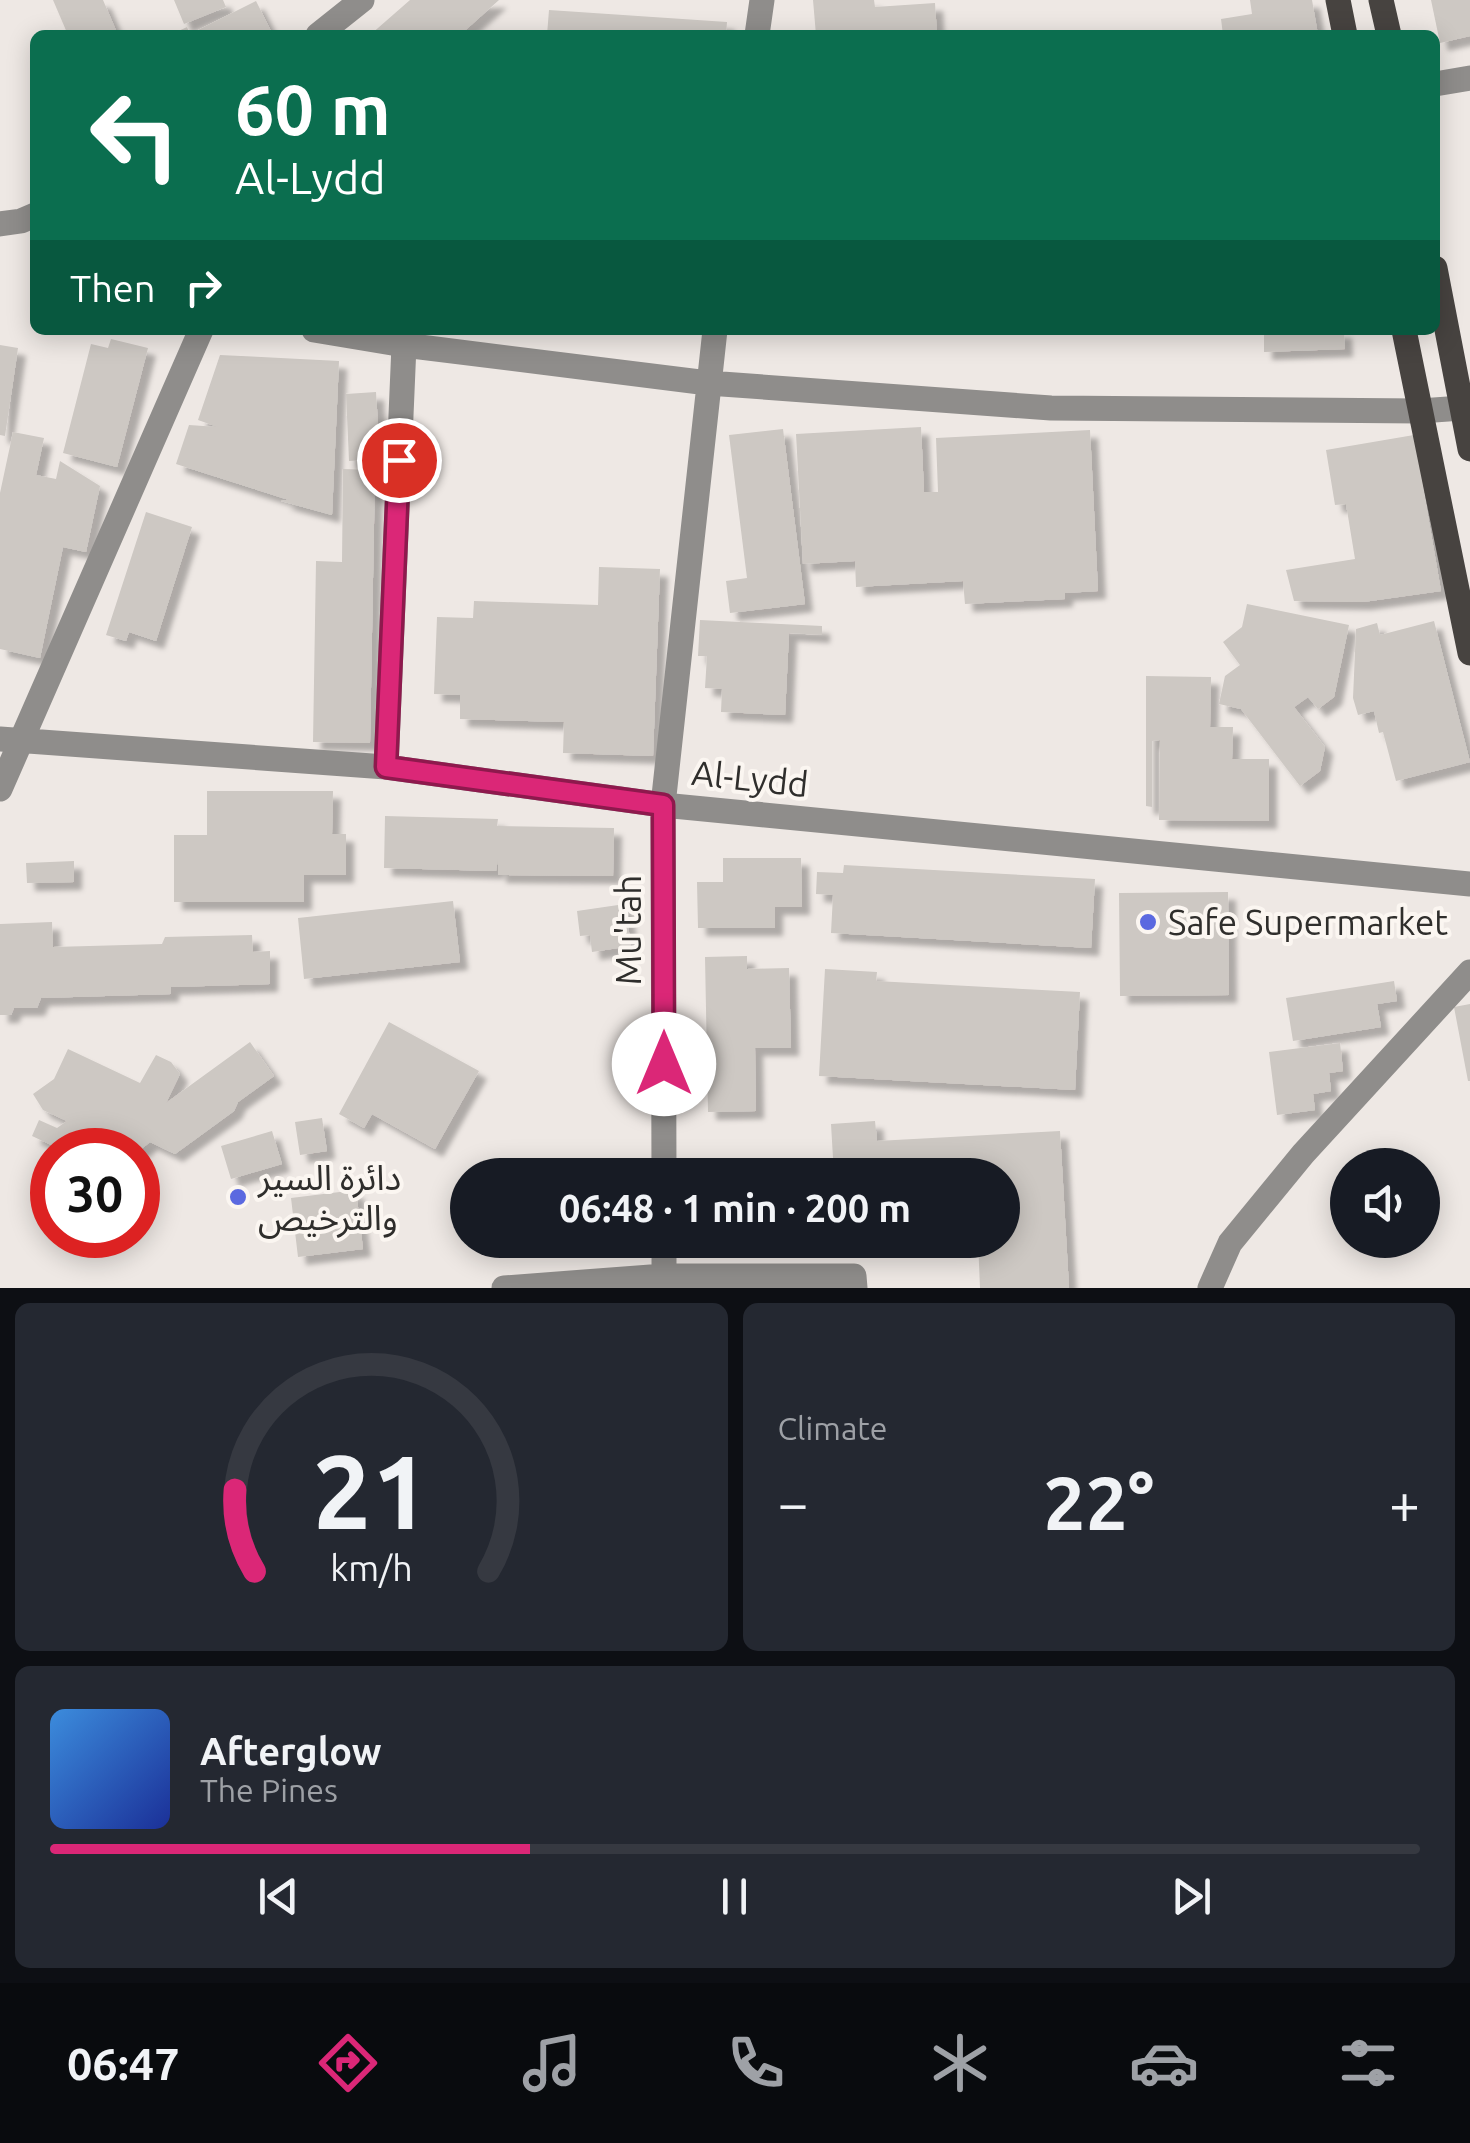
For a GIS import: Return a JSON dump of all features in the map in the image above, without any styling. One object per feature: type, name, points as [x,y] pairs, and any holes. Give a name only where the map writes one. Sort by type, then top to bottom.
[{"type":"main road","points":[[1338,0],[1344,30]]},
{"type":"main road","points":[[1381,0],[1388,30]]},
{"type":"main road","points":[[1440,294],[1470,449]]},
{"type":"main road","points":[[1405,335],[1470,654]]},
{"type":"street","points":[[324,30],[362,0]]},
{"type":"street","points":[[758,30],[762,0]]},
{"type":"street","points":[[1440,83],[1470,78]]},
{"type":"street","points":[[0,224],[30,216]]},
{"type":"street","points":[[0,789],[12,739],[199,335]]},
{"type":"street","points":[[342,335],[708,383],[1051,408],[1462,408]]},
{"type":"street","name":"Mu'tah","points":[[664,1158],[663,805],[715,335]]},
{"type":"street","points":[[386,767],[404,346]]},
{"type":"street","name":"Al-Lydd","points":[[12,739],[386,767],[663,805],[1470,884]]},
{"type":"street","points":[[1210,1288],[1230,1243],[1303,1154],[1470,972]]},
{"type":"street","points":[[504,1288],[854,1276],[854,1288]]},
{"type":"building","points":[[53,0],[103,0],[116,30],[66,30]]},
{"type":"building","points":[[174,0],[223,0],[226,7],[184,24]]},
{"type":"building","points":[[410,0],[499,0],[466,30],[376,30]]},
{"type":"building","points":[[813,0],[874,0],[875,7],[935,3],[937,30],[816,30]]},
{"type":"building","points":[[1250,0],[1312,0],[1317,30],[1222,30],[1221,19],[1252,14]]},
{"type":"building","points":[[1431,0],[1470,0],[1470,36],[1440,43]]},
{"type":"building","points":[[256,1],[270,30],[198,30]]},
{"type":"building","points":[[549,10],[727,22],[726,30],[547,30]]},
{"type":"building","points":[[1264,335],[1344,335],[1345,349],[1264,352]]},
{"type":"building","points":[[111,339],[148,348],[117,467],[63,453],[91,344],[108,348]]},
{"type":"building","points":[[0,345],[18,348],[5,436],[0,435]]},
{"type":"building","points":[[220,355],[339,361],[332,515],[176,464],[189,425],[218,427],[198,420]]},
{"type":"building","points":[[376,392],[380,459],[349,461],[346,394]]},
{"type":"building","points":[[921,427],[924,492],[938,492],[936,438],[1090,430],[1098,591],[1065,593],[1065,599],[965,604],[963,581],[856,587],[855,561],[803,564],[796,434]]},
{"type":"building","points":[[783,429],[805,604],[730,613],[726,581],[747,578],[729,435]]},
{"type":"building","points":[[13,432],[44,438],[36,475],[56,479],[60,461],[100,486],[86,552],[63,547],[40,658],[0,649],[0,493]]},
{"type":"building","points":[[1414,435],[1441,591],[1363,602],[1294,601],[1286,570],[1355,559],[1346,504],[1335,505],[1326,450]]},
{"type":"building","points":[[343,469],[375,470],[370,743],[313,742],[316,561],[342,562]]},
{"type":"building","points":[[146,512],[192,527],[156,641],[129,632],[126,641],[106,635]]},
{"type":"building","points":[[599,567],[660,569],[653,756],[563,753],[564,722],[460,719],[460,695],[434,694],[437,617],[473,618],[474,601],[598,605]]},
{"type":"building","points":[[1247,604],[1349,625],[1334,697],[1318,709],[1308,697],[1294,707],[1325,747],[1320,771],[1300,786],[1241,709],[1219,704],[1225,676],[1240,665],[1223,642],[1242,627]]},
{"type":"building","points":[[700,620],[822,626],[822,635],[789,633],[785,715],[721,712],[722,689],[705,688],[707,656],[698,656]]},
{"type":"building","points":[[1434,621],[1470,762],[1396,781],[1374,711],[1358,715],[1353,698],[1356,629],[1377,623],[1380,635]]},
{"type":"building","points":[[1146,676],[1211,677],[1210,727],[1233,727],[1232,759],[1269,759],[1269,821],[1159,820],[1160,740],[1152,741],[1152,807],[1146,806]]},
{"type":"building","points":[[207,791],[333,791],[332,834],[346,834],[346,875],[304,875],[304,902],[174,902],[174,835],[207,835]]},
{"type":"building","points":[[385,816],[498,819],[497,826],[614,828],[613,876],[498,875],[498,859],[496,871],[384,868]]},
{"type":"building","points":[[723,858],[801,858],[802,907],[775,907],[775,928],[698,928],[697,882],[723,882]]},
{"type":"building","points":[[74,861],[74,882],[27,883],[26,863]]},
{"type":"building","points":[[844,865],[1095,879],[1091,948],[831,933],[833,895],[816,894],[817,872],[843,873]]},
{"type":"building","points":[[1228,892],[1229,995],[1120,996],[1119,893]]},
{"type":"building","points":[[453,901],[460,962],[304,979],[298,918]]},
{"type":"building","points":[[625,904],[631,946],[592,952],[590,935],[580,936],[577,911]]},
{"type":"building","points":[[52,922],[53,947],[162,944],[165,937],[252,935],[253,952],[270,951],[270,984],[171,987],[171,994],[41,998],[37,1008],[14,1008],[11,1015],[0,1015],[0,924]]},
{"type":"building","points":[[747,956],[747,969],[789,968],[791,1048],[755,1048],[756,1111],[708,1112],[705,957]]},
{"type":"building","points":[[825,969],[877,972],[876,981],[1080,992],[1075,1090],[819,1076]]},
{"type":"building","points":[[1394,981],[1397,1001],[1377,1004],[1381,1027],[1293,1041],[1286,998]]},
{"type":"building","points":[[1470,1004],[1470,1081],[1468,1081],[1454,1007]]},
{"type":"building","points":[[389,1022],[479,1071],[435,1149],[372,1114],[364,1128],[339,1114]]},
{"type":"building","points":[[250,1042],[274,1076],[175,1154],[160,1147],[160,1128],[57,1128],[67,1121],[43,1110],[33,1094],[54,1079],[68,1049],[140,1083],[156,1055],[171,1062],[180,1074],[166,1103]]},
{"type":"building","points":[[1340,1043],[1343,1071],[1329,1073],[1331,1091],[1313,1094],[1315,1110],[1277,1115],[1269,1052]]},
{"type":"building","points":[[322,1118],[327,1151],[300,1155],[295,1122]]},
{"type":"building","points":[[39,1120],[57,1128],[36,1128]]},
{"type":"building","points":[[875,1121],[877,1141],[1060,1131],[1069,1288],[980,1288],[979,1258],[1020,1258],[1020,1158],[833,1158],[831,1124]]},
{"type":"building","points":[[272,1131],[282,1164],[231,1179],[221,1146]]},
{"type":"building","points":[[356,1190],[363,1249],[298,1257],[291,1198]]},
{"type":"place","name":"Safe Supermarket","points":[[1148,922]]},
{"type":"place","name":"دائرة السير والترخيص","points":[[238,1197]]},
{"type":"route","points":[[399,460],[386,767],[663,805],[664,1064]]}]
